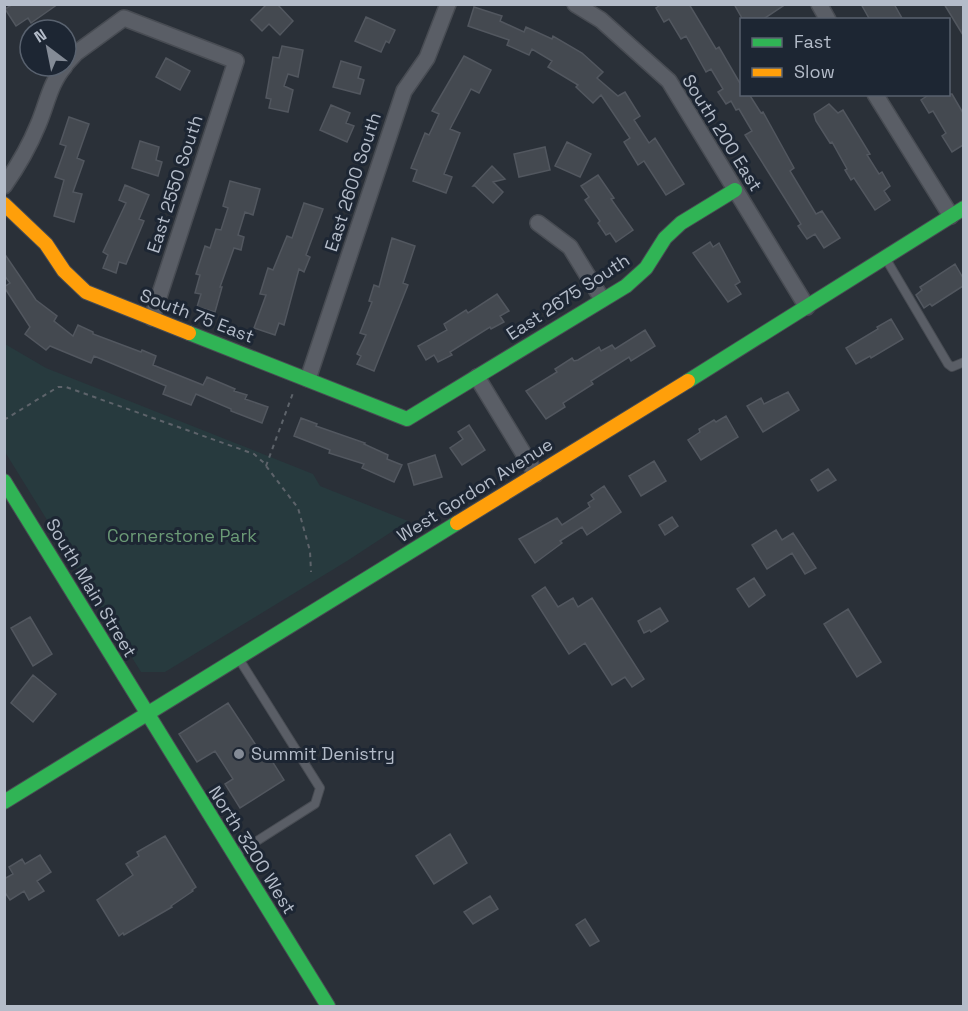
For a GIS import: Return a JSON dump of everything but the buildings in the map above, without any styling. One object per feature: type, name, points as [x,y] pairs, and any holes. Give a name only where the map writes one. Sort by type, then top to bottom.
[{"type":"street","name":"East 2600 South","points":[[308,379],[404,91],[427,58],[448,4]]},
{"type":"street","name":"South 200 East","points":[[575,4],[601,20],[669,81],[807,307]]},
{"type":"street","points":[[819,4],[827,18]]},
{"type":"street","name":"East 2550 South","points":[[78,52],[124,18],[236,61],[152,318]]},
{"type":"street","points":[[4,186],[22,160],[39,124],[55,78]]},
{"type":"street","points":[[876,96],[957,212]]},
{"type":"street","name":"East 2675 South","points":[[407,419],[626,286],[646,268],[665,238],[681,223],[735,190]]},
{"type":"street","name":"South 75 East","points":[[4,204],[46,244],[64,271],[86,292],[407,419]]},
{"type":"street","name":"West Gordon Avenue","points":[[4,802],[807,307],[957,212]]},
{"type":"street","points":[[538,223],[570,247],[602,299]]},
{"type":"street","points":[[477,377],[536,474]]},
{"type":"street","name":"South Main Street","points":[[4,481],[146,713]]},
{"type":"street","name":"North 3200 West","points":[[146,713],[328,1006]]},
{"type":"lane","points":[[885,257],[948,364],[952,367],[963,362]]},
{"type":"lane","points":[[234,855],[315,804],[320,788],[238,657]]},
{"type":"path","points":[[4,420],[58,387],[66,387],[254,454],[298,508],[310,552],[310,572]]},
{"type":"path","points":[[266,466],[293,393]]},
{"type":"green space","name":"Cornerstone Park","points":[[5,344],[46,368],[313,474],[320,486],[408,521],[165,672],[141,672],[5,452]]},
{"type":"traffic: fast","points":[[189,333],[407,419],[626,286],[646,268],[665,238],[681,223],[735,190]]},
{"type":"traffic: fast","points":[[688,381],[964,208]]},
{"type":"traffic: fast","points":[[4,481],[328,1006]]},
{"type":"traffic: fast","points":[[4,802],[457,523]]},
{"type":"traffic: slow","points":[[4,204],[46,244],[64,271],[86,292],[189,333]]},
{"type":"traffic: slow","points":[[457,523],[688,381]]},
{"type":"place","name":"Summit Denistry","points":[[239,754]]}]
